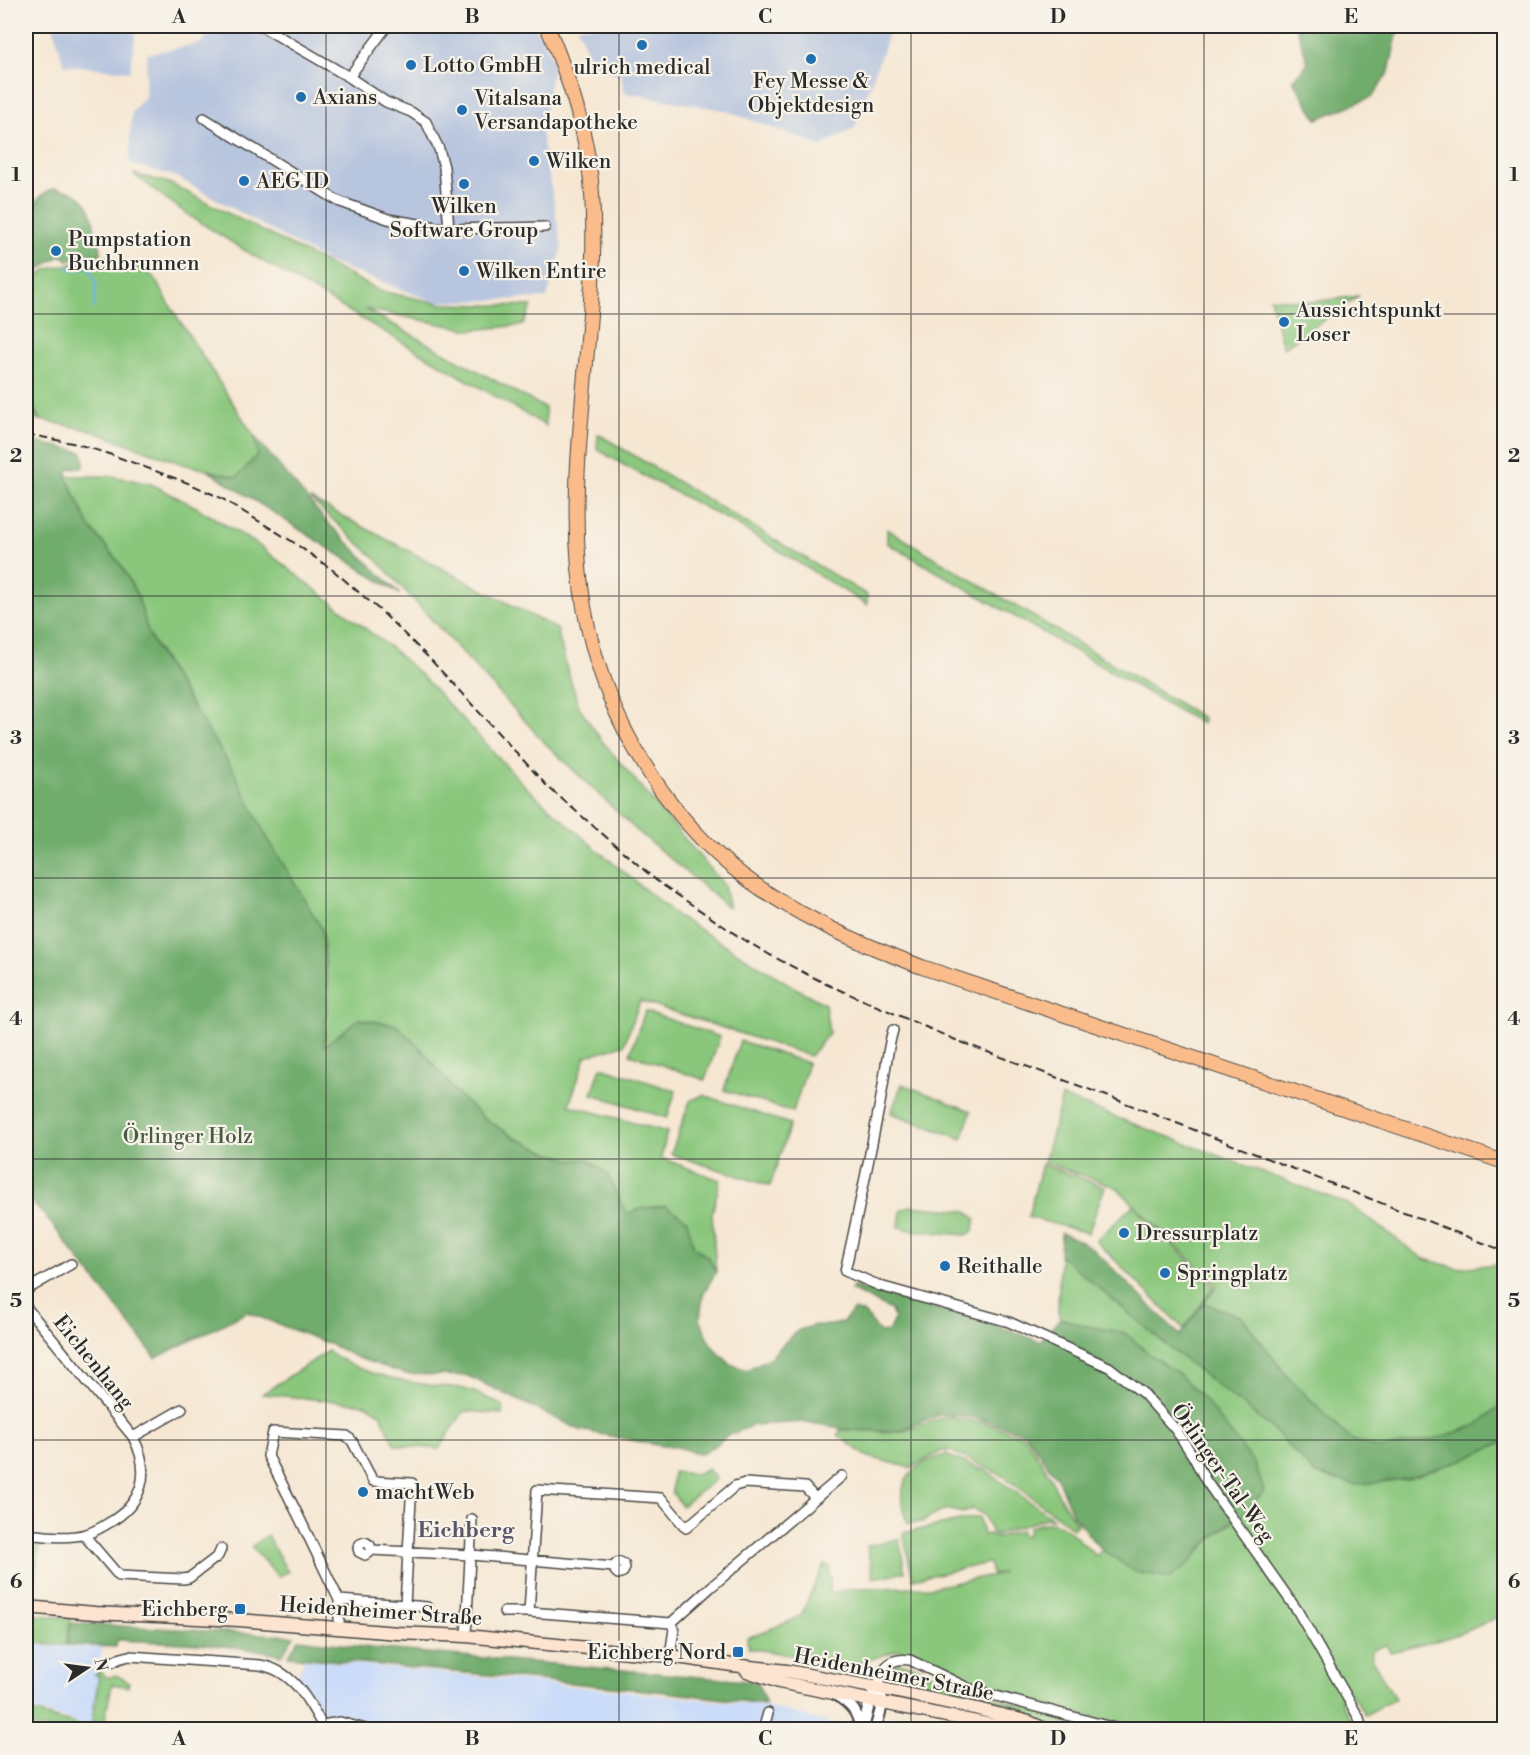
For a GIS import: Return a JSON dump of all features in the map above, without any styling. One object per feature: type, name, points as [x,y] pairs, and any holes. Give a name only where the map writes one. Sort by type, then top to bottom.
[{"type":"main road","points":[[547,26],[561,58],[575,101],[591,180],[592,279],[577,489],[579,565],[585,610],[593,648],[608,693],[631,741],[655,779],[694,831],[727,862],[764,890],[859,942],[922,967],[1504,1162]]},
{"type":"main road","name":"Heidenheimer Straße","points":[[26,1607],[466,1636],[670,1656],[787,1671],[878,1688],[978,1709],[1029,1722],[1047,1730]]},
{"type":"main road","name":"Heidenheimer Straße","points":[[732,1665],[771,1680],[1001,1727],[1029,1730]]},
{"type":"street","points":[[261,26],[349,77],[386,102],[411,112],[426,122],[439,149],[444,167],[449,229]]},
{"type":"street","points":[[349,77],[387,26]]},
{"type":"street","points":[[204,118],[338,201],[388,219],[449,229],[544,227]]},
{"type":"street","name":"Örlinger-Tal-Weg","points":[[893,1030],[865,1183],[845,1271],[880,1286],[1009,1322],[1109,1367],[1144,1394],[1176,1430],[1206,1481],[1296,1610],[1359,1718],[1362,1730]]},
{"type":"street","points":[[26,1290],[71,1264]]},
{"type":"street","name":"Eichenhang","points":[[26,1309],[133,1437],[143,1466],[140,1493],[117,1519],[84,1535],[63,1538],[26,1534]]},
{"type":"street","name":"Eichenhang","points":[[133,1437],[182,1409]]},
{"type":"street","points":[[339,1628],[339,1600],[268,1456],[273,1432],[348,1436],[373,1481],[412,1483],[405,1605]]},
{"type":"street","points":[[504,1612],[671,1623],[842,1476]]},
{"type":"street","points":[[529,1612],[537,1490],[660,1498],[686,1528],[735,1486],[745,1483],[805,1487],[815,1498]]},
{"type":"street","points":[[466,1636],[472,1519]]},
{"type":"street","points":[[84,1535],[119,1576],[189,1578],[218,1556],[221,1549]]},
{"type":"street","points":[[371,1550],[407,1557],[471,1556],[614,1567]]},
{"type":"street","points":[[339,1600],[427,1607]]},
{"type":"street","points":[[670,1656],[674,1629],[671,1623]]},
{"type":"street","points":[[111,1663],[129,1656],[260,1665],[273,1668],[283,1673],[302,1691],[312,1707],[317,1727],[340,1722],[369,1730]]},
{"type":"street","points":[[876,1730],[880,1676],[884,1668],[900,1658],[910,1660],[970,1689],[1122,1730]]},
{"type":"street","points":[[831,1691],[853,1708],[862,1730]]},
{"type":"street","points":[[862,1730],[877,1701]]},
{"type":"street","points":[[876,1730],[890,1710],[902,1706]]},
{"type":"street","points":[[763,1730],[768,1713]]},
{"type":"shaded area","points":[[53,26],[137,26],[130,71],[64,65]]},
{"type":"shaded area","points":[[214,26],[534,26],[554,60],[541,133],[562,248],[547,298],[436,302],[328,262],[175,176],[130,164],[132,112],[145,97],[147,54],[201,43]]},
{"type":"shaded area","points":[[577,26],[887,26],[887,38],[855,128],[821,146],[724,110],[625,93],[621,75],[599,69],[589,56]]},
{"type":"shaded area","points":[[26,1645],[102,1648],[91,1727],[26,1707]]},
{"type":"shaded area","points":[[304,1659],[766,1706],[849,1728],[849,1730],[334,1729],[310,1692],[297,1677]]},
{"type":"green space","points":[[1296,26],[1401,26],[1398,30],[1389,72],[1372,97],[1317,119],[1293,80],[1308,63]]},
{"type":"green space","points":[[133,174],[169,183],[380,291],[443,304],[532,306],[523,325],[471,330],[365,309],[545,408],[546,426],[249,253],[188,215]]},
{"type":"green space","points":[[55,188],[74,193],[84,200],[93,218],[101,254],[68,260],[62,256],[26,282],[26,218],[39,198]]},
{"type":"green space","points":[[106,257],[135,265],[154,277],[254,436],[258,454],[237,478],[180,463],[90,430],[41,420],[26,397],[26,285],[48,269]]},
{"type":"green space","points":[[1359,296],[1283,348],[1270,298],[1311,302]]},
{"type":"green space","points":[[26,397],[41,420],[26,418]]},
{"type":"green space","points":[[598,434],[867,595],[867,605],[734,523],[597,449]]},
{"type":"green space","points":[[254,436],[326,521],[400,594],[207,470],[237,477],[258,454]]},
{"type":"green space","name":"Örlinger Holz","points":[[26,440],[82,452],[84,466],[69,469],[66,476],[90,527],[121,565],[138,597],[149,635],[161,657],[233,770],[264,832],[322,929],[328,989],[324,1046],[359,1019],[396,1025],[425,1053],[455,1092],[484,1118],[515,1138],[549,1153],[574,1160],[588,1159],[607,1174],[627,1214],[642,1208],[666,1206],[687,1220],[694,1247],[708,1257],[716,1272],[703,1294],[700,1319],[711,1345],[730,1364],[747,1370],[771,1357],[799,1330],[815,1325],[832,1325],[843,1322],[854,1310],[864,1313],[880,1333],[888,1332],[894,1319],[891,1310],[851,1290],[854,1286],[965,1316],[1040,1342],[1060,1318],[1086,1326],[1125,1333],[1148,1353],[1180,1375],[1204,1399],[1255,1464],[1264,1491],[1246,1512],[1225,1527],[1202,1547],[1192,1561],[1170,1578],[1135,1572],[1103,1550],[1073,1515],[1057,1478],[1025,1433],[976,1418],[944,1414],[902,1430],[890,1431],[850,1430],[806,1422],[754,1425],[727,1436],[704,1453],[699,1454],[677,1447],[580,1430],[468,1376],[405,1374],[358,1358],[332,1345],[247,1312],[156,1358],[46,1217],[26,1197]]},
{"type":"green space","points":[[66,476],[112,476],[151,484],[196,507],[257,544],[392,649],[422,676],[527,788],[677,916],[825,1004],[829,1033],[810,1056],[640,1001],[624,1045],[586,1056],[569,1105],[667,1132],[661,1158],[720,1180],[712,1214],[716,1272],[708,1257],[642,1208],[627,1215],[607,1174],[588,1159],[574,1160],[549,1153],[515,1138],[484,1118],[455,1092],[425,1053],[396,1025],[359,1019],[323,1047],[328,989],[264,832],[233,770],[149,635],[138,597],[121,565],[90,527]]},
{"type":"green space","points":[[310,499],[557,629],[579,707],[602,741],[724,885],[729,908],[635,829],[545,743],[377,560]]},
{"type":"green space","points":[[887,529],[1203,718],[1202,724],[887,543]]},
{"type":"green space","points":[[645,1011],[720,1037],[705,1080],[630,1054]]},
{"type":"green space","points":[[740,1041],[808,1063],[793,1112],[724,1090]]},
{"type":"green space","points":[[601,1067],[676,1091],[667,1118],[592,1094]]},
{"type":"green space","points":[[902,1084],[971,1111],[962,1139],[891,1113]]},
{"type":"green space","points":[[703,1095],[790,1124],[770,1186],[671,1154],[690,1101]]},
{"type":"green space","points":[[1062,1097],[1348,1204],[1424,1259],[1457,1268],[1498,1264],[1504,1266],[1504,1396],[1499,1406],[1477,1425],[1442,1437],[1380,1450],[1350,1439],[1286,1375],[1242,1317],[1204,1303],[1217,1285],[1116,1187],[1044,1162]]},
{"type":"green space","points":[[1042,1164],[1105,1187],[1088,1233],[1028,1217]]},
{"type":"green space","name":"Springplatz","points":[[1133,1205],[1214,1286],[1184,1329],[1096,1241]]},
{"type":"green space","points":[[910,1206],[967,1211],[976,1219],[973,1232],[966,1235],[899,1227],[901,1210]]},
{"type":"green space","points":[[1061,1233],[1094,1250],[1180,1335],[1204,1303],[1242,1317],[1286,1375],[1350,1439],[1380,1449],[1442,1437],[1477,1425],[1499,1406],[1504,1396],[1504,1441],[1470,1457],[1406,1479],[1355,1485],[1314,1473],[1273,1429],[1170,1348],[1060,1255]]},
{"type":"green space","points":[[1060,1255],[1170,1348],[1273,1429],[1314,1473],[1355,1485],[1406,1479],[1470,1457],[1504,1441],[1504,1613],[1477,1627],[1435,1641],[1390,1652],[1386,1645],[1372,1650],[1372,1659],[1395,1699],[1365,1715],[1352,1695],[1340,1699],[1355,1729],[1133,1729],[971,1684],[927,1660],[899,1650],[853,1665],[748,1648],[747,1638],[800,1617],[824,1565],[830,1567],[830,1594],[853,1588],[934,1587],[1003,1573],[992,1574],[989,1563],[913,1579],[903,1533],[979,1517],[983,1535],[997,1537],[1021,1530],[1021,1536],[1026,1536],[1029,1527],[1053,1522],[1068,1530],[1095,1556],[1103,1550],[1135,1572],[1191,1561],[1217,1534],[1246,1512],[1148,1353],[1125,1333],[1086,1326],[1060,1318],[1058,1312]]},
{"type":"green space","points":[[328,1351],[363,1370],[389,1378],[472,1391],[503,1406],[502,1414],[464,1411],[439,1449],[395,1445],[380,1413],[366,1404],[262,1394]]},
{"type":"green space","points":[[945,1417],[981,1422],[1024,1436],[1044,1465],[1077,1525],[1073,1528],[1003,1476],[951,1451],[942,1451],[910,1468],[866,1456],[838,1435],[840,1430],[900,1432]]},
{"type":"green space","points":[[946,1455],[986,1471],[1054,1519],[1046,1518],[997,1534],[992,1533],[983,1514],[972,1509],[963,1513],[946,1509],[922,1522],[908,1523],[902,1499],[907,1479],[922,1464]]},
{"type":"green space","points":[[708,1469],[716,1479],[682,1506],[672,1493],[673,1472],[698,1474]]},
{"type":"green space","points":[[267,1535],[288,1572],[278,1576],[251,1547]]},
{"type":"green space","points":[[26,1539],[41,1540],[33,1586],[26,1585]]},
{"type":"green space","points":[[899,1539],[905,1572],[873,1578],[867,1546]]},
{"type":"green space","points":[[26,1614],[71,1618],[66,1645],[26,1643]]},
{"type":"green space","points":[[71,1623],[294,1636],[282,1655],[221,1646],[117,1640],[116,1647],[67,1645]]},
{"type":"green space","points":[[299,1639],[371,1648],[757,1682],[766,1704],[665,1692],[288,1656]]},
{"type":"green space","points":[[897,1663],[911,1664],[965,1690],[1109,1729],[1075,1729],[897,1689],[892,1687],[887,1677],[890,1668]]},
{"type":"green space","points":[[100,1671],[106,1677],[116,1675],[129,1682],[128,1687],[112,1684],[104,1724],[129,1729],[86,1729],[86,1725],[91,1726],[99,1676],[95,1675]]},
{"type":"green space","points":[[26,1710],[81,1726],[80,1729],[37,1729],[26,1721]]},
{"type":"green space","points":[[921,1719],[978,1729],[894,1730],[899,1724]]},
{"type":"waterway","points":[[67,267],[74,270],[88,266],[96,283],[94,308]]},
{"type":"railway","points":[[26,434],[77,444],[188,483],[221,498],[293,542],[334,571],[383,613],[431,660],[548,787],[657,881],[770,955],[826,984],[958,1041],[1115,1099],[1504,1251]]},
{"type":"place","name":"ulrich medical","points":[[642,45]]},
{"type":"place","name":"Fey Messe & Objektdesign","points":[[811,59]]},
{"type":"place","name":"Lotto GmbH","points":[[411,65]]},
{"type":"place","name":"Axians","points":[[301,97]]},
{"type":"place","name":"Vitalsana Versandapotheke","points":[[462,110]]},
{"type":"place","name":"Wilken","points":[[534,161]]},
{"type":"place","name":"AEG ID","points":[[244,181]]},
{"type":"place","name":"Wilken Software Group","points":[[464,184]]},
{"type":"place","name":"Pumpstation Buchbrunnen","points":[[56,251]]},
{"type":"place","name":"Wilken Entire","points":[[464,271]]},
{"type":"place","name":"Aussichtspunkt Loser","points":[[1284,322]]},
{"type":"place","name":"Dressurplatz","points":[[1124,1233]]},
{"type":"place","name":"Reithalle","points":[[945,1266]]},
{"type":"place","name":"Springplatz","points":[[1165,1273]]},
{"type":"place","name":"machtWeb","points":[[363,1492]]},
{"type":"place","name":"Eichberg","points":[[240,1609]]},
{"type":"place","name":"Eichberg Nord","points":[[738,1652]]},
{"type":"district","name":"Eichberg","points":[[466,1529]]}]
